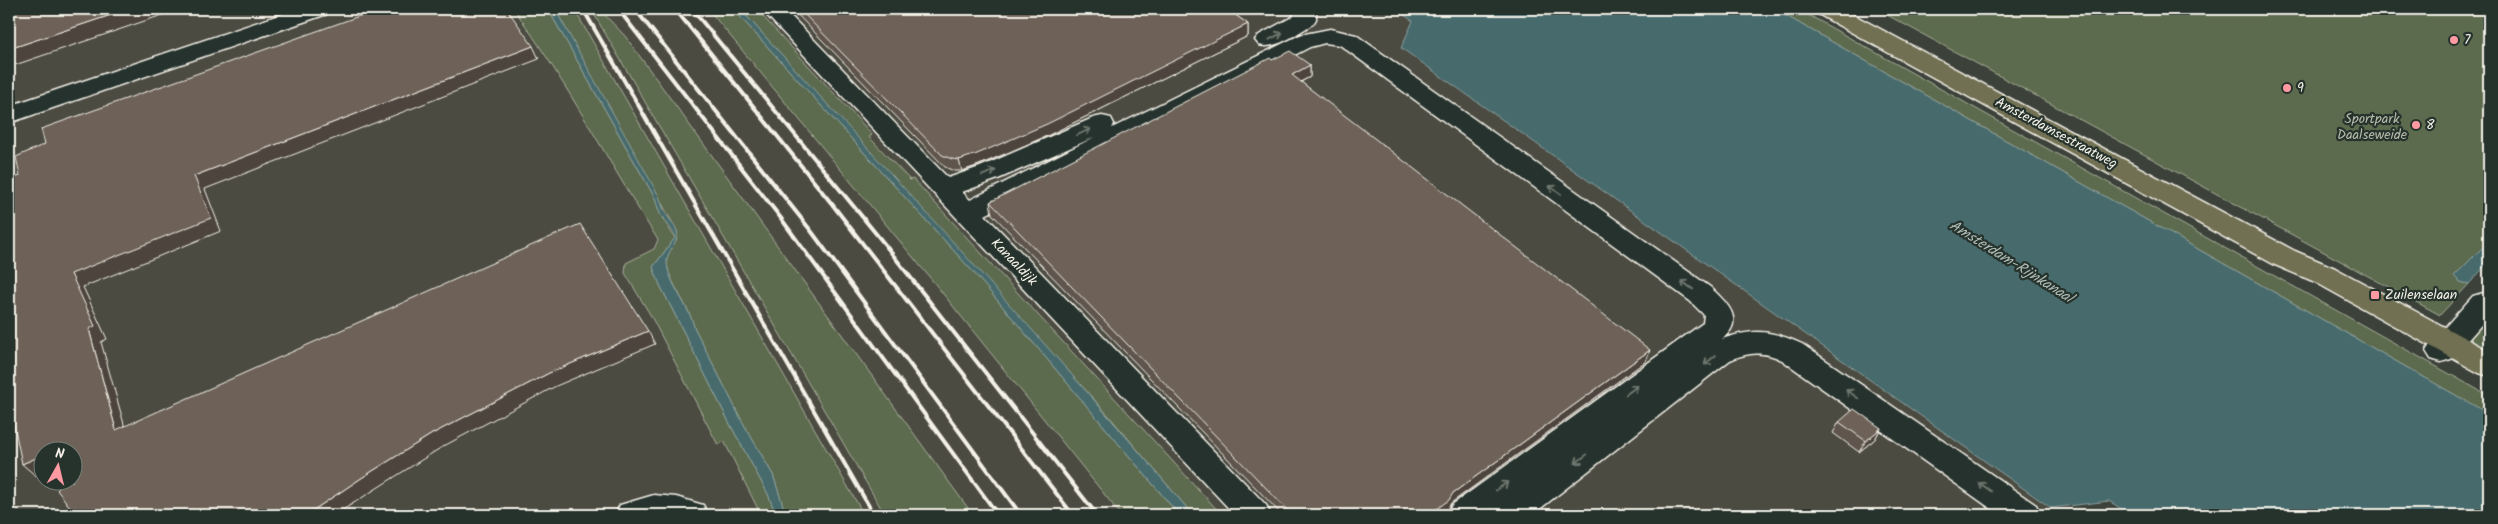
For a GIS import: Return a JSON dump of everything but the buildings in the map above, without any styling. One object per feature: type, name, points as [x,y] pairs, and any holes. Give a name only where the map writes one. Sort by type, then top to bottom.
[{"type":"main road","name":"Amsterdamsestraatweg","points":[[1826,9],[2286,258],[2316,281],[2444,347],[2489,365]]},
{"type":"main road","name":"Amsterdamsestraatweg","points":[[2444,347],[2489,378]]},
{"type":"street","points":[[9,115],[319,9]]},
{"type":"street","name":"Kanaaldijk","points":[[772,9],[1255,515]]},
{"type":"street","points":[[944,189],[989,173],[1087,131],[1284,31],[1305,18],[1305,9]]},
{"type":"street","points":[[966,213],[1302,42],[1319,35],[1336,35],[1348,40],[1692,288],[1719,312],[1716,328],[1463,515]]},
{"type":"street","points":[[2444,347],[2483,304]]},
{"type":"street","points":[[1508,515],[1720,352],[1744,341],[1774,343],[1792,352],[2025,515]]},
{"type":"street","points":[[631,515],[640,510],[668,508],[692,515]]},
{"type":"shaded area","points":[[9,9],[1395,9],[1413,21],[1401,48],[2061,515],[9,515]]},
{"type":"green space","points":[[514,9],[548,9],[655,198],[660,214],[675,238],[653,267],[660,285],[731,426],[768,494],[776,515],[761,515],[724,441],[718,445],[651,316],[625,273],[626,263],[654,249],[658,240],[552,65]]},
{"type":"green space","points":[[555,9],[574,9],[864,515],[786,515],[773,475],[742,421],[672,279],[667,260],[676,240],[677,231]]},
{"type":"green space","points":[[591,9],[599,9],[625,36],[973,515],[885,515]]},
{"type":"green space","points":[[708,9],[733,9],[975,274],[1179,515],[1121,515],[936,285]]},
{"type":"green space","points":[[740,9],[756,9],[868,130],[872,135],[869,137],[910,180],[913,179],[1222,515],[1193,515],[1109,416]]},
{"type":"green space","points":[[1774,9],[1798,9],[2489,396],[2489,414]]},
{"type":"green space","name":"Sportpark Daalseweide","points":[[1876,9],[2489,9],[2489,241],[2454,276],[2460,282],[2469,284],[2440,315]]},
{"type":"green space","points":[[2489,306],[2489,328],[2486,332],[2489,350],[2483,357],[2472,342],[2471,330],[2477,319]]},
{"type":"water","points":[[548,9],[555,9],[659,196],[664,211],[677,230],[677,238],[667,260],[671,279],[742,421],[773,475],[786,515],[776,515],[768,494],[731,426],[660,285],[653,267],[675,238],[674,233],[660,214],[655,198]]},
{"type":"water","points":[[733,9],[740,9],[912,197],[1082,386],[1193,515],[1179,515],[975,274]]},
{"type":"water","name":"Amsterdam-Rijnkanaal","points":[[1395,9],[1774,9],[2489,414],[2489,515],[2131,515],[2109,501],[2051,508],[1401,48],[1413,21]]},
{"type":"water","points":[[2489,241],[2489,262],[2469,284],[2460,282],[2454,276]]},
{"type":"railway","points":[[583,9],[874,515]]},
{"type":"railway","points":[[618,9],[780,217],[998,515]]},
{"type":"railway","points":[[635,9],[812,232],[1021,515]]},
{"type":"railway","points":[[675,9],[832,204],[1073,515]]},
{"type":"railway","points":[[692,9],[882,241],[1097,515]]},
{"type":"place","name":"7","points":[[2454,40]]},
{"type":"place","name":"9","points":[[2287,88]]},
{"type":"place","name":"8","points":[[2416,125]]},
{"type":"place","name":"Zuilenselaan","points":[[2375,295]]}]
